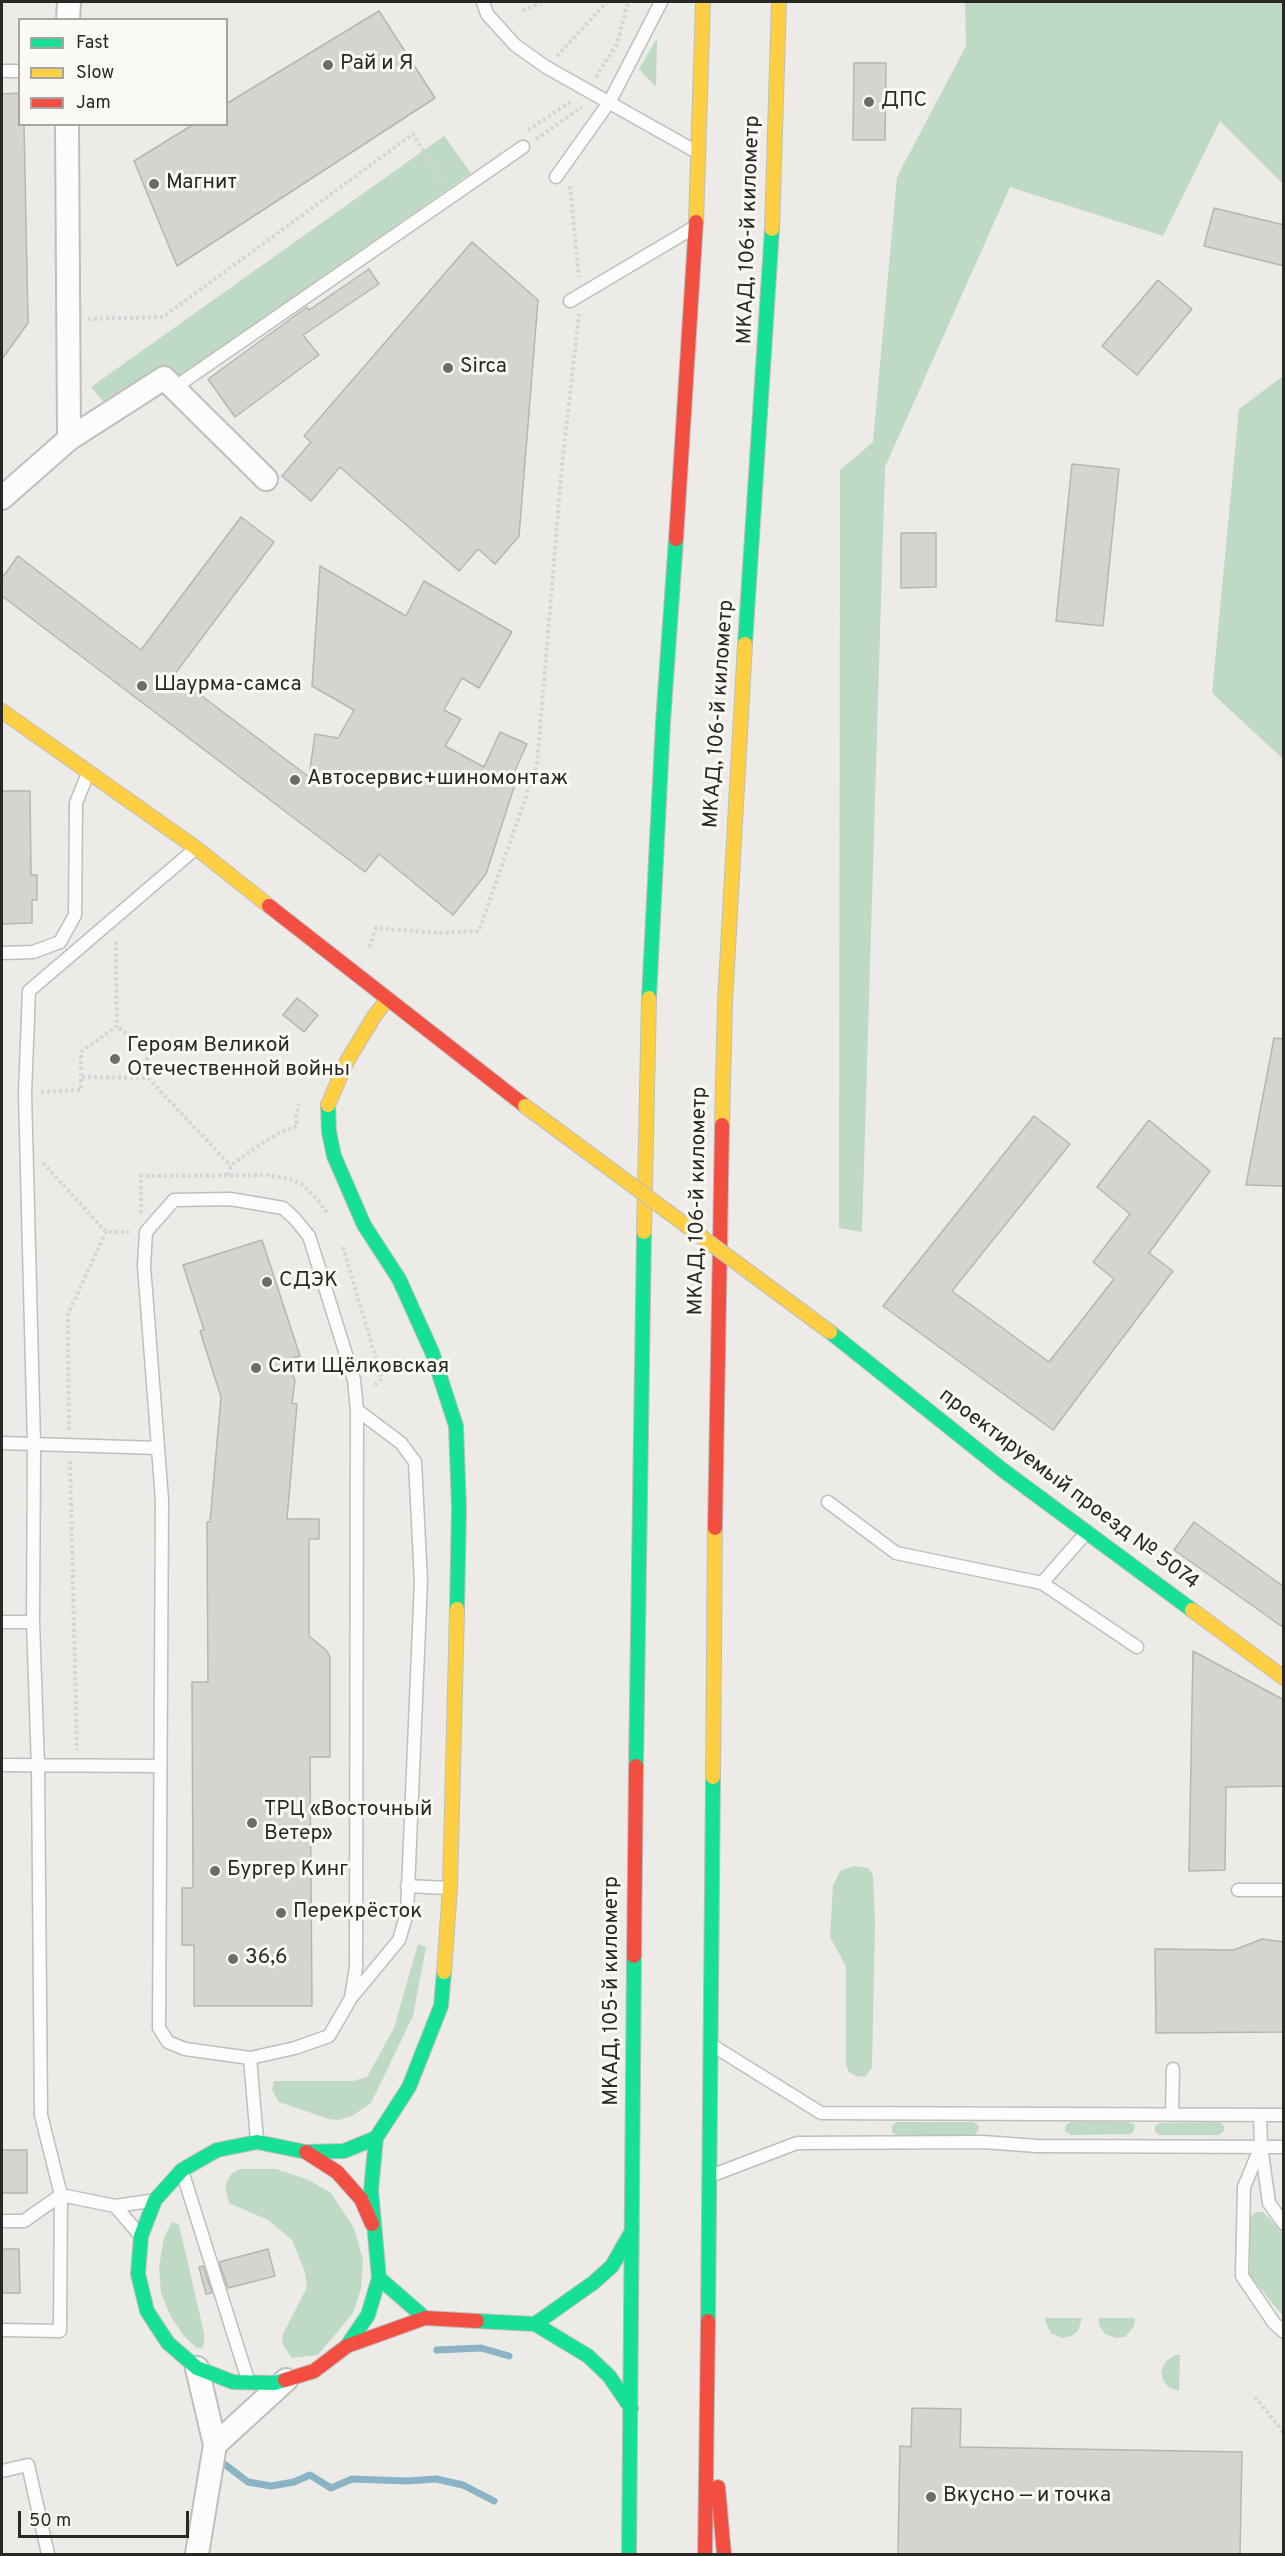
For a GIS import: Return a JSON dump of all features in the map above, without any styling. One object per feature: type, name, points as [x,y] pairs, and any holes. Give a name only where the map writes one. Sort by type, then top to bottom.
[{"type":"main road","points":[[696,227],[703,2]]},
{"type":"main road","name":"МКАД, 106-й километр","points":[[712,2045],[715,1430],[724,1002],[739,727],[771,271],[779,2]]},
{"type":"main road","name":"МКАД, 105-й километр","points":[[629,2554],[639,1429],[649,999],[663,722],[683,458],[696,227]]},
{"type":"main road","name":"проектируемый проезд № 5074","points":[[2,711],[196,848],[525,1106],[830,1332],[1004,1471],[1284,1678]]},
{"type":"main road","points":[[347,2346],[368,2315],[379,2278],[371,2190],[376,2138],[409,2086],[441,2006],[450,1888],[459,1508],[456,1426],[432,1352],[399,1279],[364,1225],[334,1156],[329,1132],[328,1102],[346,1064],[375,1015],[387,1000]]},
{"type":"main road","points":[[705,2554],[712,2045]]},
{"type":"main road","points":[[376,2138],[344,2151],[306,2152],[257,2142],[217,2150],[182,2170],[155,2200],[141,2236],[138,2274],[147,2311],[168,2343],[197,2368],[233,2382],[274,2383],[314,2371],[347,2346],[425,2318],[535,2324],[588,2356],[609,2376],[631,2408]]},
{"type":"main road","points":[[306,2152],[337,2172],[361,2199],[376,2233]]},
{"type":"main road","points":[[535,2324],[594,2283],[612,2266],[632,2231]]},
{"type":"main road","points":[[379,2278],[425,2318]]},
{"type":"main road","points":[[707,2339],[723,2554]]},
{"type":"main road","points":[[621,2554],[630,2495]]},
{"type":"street","points":[[68,18],[69,2]]},
{"type":"street","points":[[68,126],[69,440]]},
{"type":"street","points":[[5,490],[69,440],[164,378],[266,479]]},
{"type":"street","points":[[197,2368],[215,2445],[197,2554]]},
{"type":"street","points":[[215,2445],[286,2379]]},
{"type":"lane","points":[[483,2],[487,14],[515,45],[546,67],[699,153]]},
{"type":"lane","points":[[558,176],[661,2]]},
{"type":"lane","points":[[2,71],[18,71]]},
{"type":"lane","points":[[174,388],[523,147]]},
{"type":"lane","points":[[575,298],[696,227]]},
{"type":"lane","points":[[2,953],[33,952],[60,942],[75,915],[76,803],[89,772]]},
{"type":"lane","points":[[2,2330],[60,2331],[61,2195],[40,2115],[38,1766],[33,1622],[34,1443],[25,1093],[29,992],[196,848]]},
{"type":"lane","points":[[351,1998],[356,1956],[357,1403],[354,1380],[309,1236],[283,1208],[230,1199],[174,1200],[143,1232],[162,1500],[159,2028],[168,2042],[185,2049],[250,2058],[295,2048],[328,2036],[351,1998],[399,1940],[407,1912],[421,1581],[415,1462],[401,1443],[357,1403]]},
{"type":"lane","points":[[2,1443],[158,1448]]},
{"type":"lane","points":[[828,1502],[896,1553],[1042,1583],[1137,1647]]},
{"type":"lane","points":[[1042,1583],[1087,1532]]},
{"type":"lane","points":[[2,1622],[33,1622]]},
{"type":"lane","points":[[2,1765],[159,1766]]},
{"type":"lane","points":[[407,1886],[450,1888]]},
{"type":"lane","points":[[1238,1890],[1284,1890]]},
{"type":"lane","points":[[712,2045],[821,2113],[1284,2115]]},
{"type":"lane","points":[[250,2058],[257,2142]]},
{"type":"lane","points":[[1172,2115],[1173,2069]]},
{"type":"lane","points":[[1260,2115],[1261,2146],[1269,2203],[1284,2224]]},
{"type":"lane","points":[[710,2176],[797,2143],[1284,2147]]},
{"type":"lane","points":[[1261,2146],[1244,2187],[1242,2276],[1274,2323],[1284,2332]]},
{"type":"lane","points":[[182,2170],[248,2382]]},
{"type":"lane","points":[[2,2221],[24,2221],[61,2195],[115,2206],[155,2200]]},
{"type":"lane","points":[[115,2206],[141,2236]]},
{"type":"lane","points":[[2,2471],[27,2465],[48,2554]]},
{"type":"path","points":[[523,11],[542,2]]},
{"type":"path","points":[[546,67],[607,2]]},
{"type":"path","points":[[523,147],[604,99]]},
{"type":"path","points":[[68,320],[163,316],[413,134],[445,187]]},
{"type":"path","points":[[369,947],[376,928],[438,933],[478,931],[537,765],[575,298],[572,188],[558,176]]},
{"type":"path","points":[[116,917],[117,1026],[147,1051],[148,1078],[231,1166]]},
{"type":"path","points":[[25,1093],[81,1090],[81,1052],[117,1026]]},
{"type":"path","points":[[82,1077],[148,1078]]},
{"type":"path","points":[[227,1175],[231,1166],[277,1134],[297,1126],[296,1115],[300,1097]]},
{"type":"path","points":[[27,1145],[106,1232],[143,1232],[141,1176],[268,1175],[290,1179],[303,1185],[317,1198],[332,1221]]},
{"type":"path","points":[[77,1755],[68,1314],[106,1232]]},
{"type":"path","points":[[340,1241],[382,1379],[357,1403]]},
{"type":"path","points":[[1255,2397],[1284,2433]]},
{"type":"green space","points":[[965,2],[1283,2],[1283,184],[1220,121],[1163,236],[1010,187],[885,467],[862,1232],[839,1228],[840,470],[873,442],[897,177],[966,46]]},
{"type":"green space","points":[[657,38],[656,87],[639,69]]},
{"type":"green space","points":[[444,136],[471,173],[176,379],[108,407],[91,387]]},
{"type":"green space","points":[[1283,376],[1283,759],[1212,693],[1239,409]]},
{"type":"green space","points":[[854,1866],[868,1868],[873,1875],[875,1923],[872,2068],[865,2077],[849,2072],[846,2065],[846,1967],[830,1937],[833,1886],[840,1871]]},
{"type":"green space","points":[[418,1944],[426,1947],[413,2016],[371,2103],[352,2116],[338,2120],[279,2102],[272,2090],[274,2081],[353,2081],[367,2077],[394,2028]]},
{"type":"green space","points":[[897,2122],[973,2122],[979,2126],[974,2135],[897,2135],[892,2132],[892,2126]]},
{"type":"green space","points":[[1071,2122],[1129,2122],[1135,2125],[1134,2131],[1130,2134],[1071,2135],[1065,2131],[1066,2125]]},
{"type":"green space","points":[[1219,2122],[1224,2126],[1224,2131],[1219,2135],[1160,2135],[1155,2132],[1155,2126],[1160,2123]]},
{"type":"green space","points":[[240,2169],[276,2169],[307,2179],[331,2193],[354,2228],[363,2260],[361,2289],[353,2313],[318,2355],[292,2358],[282,2343],[283,2334],[307,2287],[305,2272],[292,2240],[268,2220],[229,2203],[225,2186],[231,2174]]},
{"type":"green space","points":[[1256,2212],[1263,2212],[1283,2233],[1283,2316],[1250,2276],[1250,2217]]},
{"type":"green space","points":[[172,2222],[179,2225],[204,2333],[202,2348],[197,2348],[184,2336],[170,2315],[161,2293],[159,2267],[164,2237]]},
{"type":"green space","points":[[1045,2318],[1082,2318],[1078,2331],[1062,2338],[1051,2333]]},
{"type":"green space","points":[[1099,2318],[1135,2318],[1134,2326],[1125,2337],[1116,2338],[1105,2334],[1099,2325]]},
{"type":"green space","points":[[1175,2355],[1180,2355],[1179,2391],[1168,2387],[1161,2371],[1166,2361]]},
{"type":"building","points":[[379,11],[435,98],[177,266],[134,161],[191,126],[228,126],[228,103]]},
{"type":"building","points":[[854,63],[886,63],[885,140],[853,140]]},
{"type":"building","points":[[18,93],[18,126],[24,126],[28,323],[2,359],[2,94]]},
{"type":"building","points":[[1214,208],[1284,225],[1284,266],[1204,246]]},
{"type":"building","name":"Sirca","points":[[472,242],[538,300],[519,536],[495,564],[478,549],[459,571],[340,467],[311,501],[282,476],[311,442],[304,436]]},
{"type":"building","points":[[369,269],[379,284],[303,335],[319,355],[235,417],[208,379],[307,307],[309,310]]},
{"type":"building","points":[[1158,280],[1192,309],[1137,375],[1102,346]]},
{"type":"building","points":[[1072,464],[1119,469],[1103,626],[1056,621]]},
{"type":"building","points":[[241,517],[274,542],[174,675],[309,777],[315,734],[338,738],[354,710],[312,686],[320,566],[406,616],[424,581],[512,632],[479,688],[462,678],[444,710],[461,719],[445,746],[484,767],[500,732],[527,744],[510,782],[515,784],[486,874],[453,915],[379,854],[365,872],[2,596],[2,578],[18,556],[141,650]]},
{"type":"building","points":[[901,533],[936,533],[936,587],[901,588]]},
{"type":"building","points":[[2,791],[30,791],[31,875],[37,875],[37,900],[32,900],[32,923],[2,924]]},
{"type":"building","points":[[297,998],[318,1015],[304,1032],[283,1015]]},
{"type":"building","points":[[1274,1038],[1284,1039],[1284,1186],[1246,1185]]},
{"type":"building","points":[[1034,1116],[1070,1144],[952,1291],[1049,1362],[1114,1279],[1093,1262],[1130,1214],[1097,1187],[1149,1120],[1210,1171],[1149,1253],[1173,1271],[1053,1430],[883,1306]]},
{"type":"building","points":[[262,1240],[300,1356],[288,1360],[295,1381],[292,1403],[297,1404],[287,1519],[319,1519],[319,1539],[309,1539],[309,1636],[327,1651],[330,1657],[330,1757],[310,1757],[312,2006],[194,2006],[194,1945],[182,1945],[182,1888],[193,1888],[192,1682],[208,1682],[207,1522],[210,1522],[221,1397],[200,1331],[204,1330],[183,1265]]},
{"type":"building","points":[[1194,1522],[1284,1587],[1284,1628],[1174,1550]]},
{"type":"building","points":[[1193,1651],[1284,1700],[1284,1786],[1226,1787],[1225,1870],[1189,1871]]},
{"type":"building","points":[[1262,1939],[1284,1942],[1284,2032],[1156,2033],[1155,1949],[1234,1950]]},
{"type":"building","points":[[2,2150],[27,2150],[27,2193],[2,2193]]},
{"type":"building","points":[[2,2249],[19,2249],[20,2293],[2,2293]]},
{"type":"building","points":[[268,2249],[275,2276],[228,2288],[219,2262]]},
{"type":"building","points":[[203,2266],[212,2293],[206,2294],[199,2267]]},
{"type":"building","points":[[912,2408],[961,2409],[960,2447],[1242,2452],[1240,2554],[898,2554],[900,2446],[911,2447]]},
{"type":"waterway","points":[[437,2350],[481,2348],[509,2356]]},
{"type":"waterway","points":[[223,2463],[248,2482],[271,2486],[294,2482],[310,2475],[331,2488],[352,2479],[407,2481],[436,2479],[463,2485],[494,2501]]},
{"type":"traffic: fast","points":[[745,644],[772,229]]},
{"type":"traffic: fast","points":[[649,998],[663,722],[676,539]]},
{"type":"traffic: fast","points":[[328,1105],[329,1132],[334,1156],[364,1225],[399,1279],[432,1352],[456,1426],[459,1508],[457,1609]]},
{"type":"traffic: fast","points":[[636,1766],[644,1232]]},
{"type":"traffic: fast","points":[[830,1332],[1004,1471],[1192,1610]]},
{"type":"traffic: fast","points":[[708,2321],[713,1777]]},
{"type":"traffic: fast","points":[[629,2554],[634,1956]]},
{"type":"traffic: fast","points":[[347,2346],[368,2315],[379,2278],[371,2190],[376,2138],[409,2087],[441,2006],[444,1972]]},
{"type":"traffic: fast","points":[[285,2380],[274,2383],[233,2382],[197,2368],[168,2343],[147,2311],[138,2274],[141,2236],[155,2200],[182,2170],[217,2150],[257,2142],[306,2152],[344,2151],[376,2138]]},
{"type":"traffic: fast","points":[[535,2324],[593,2283],[612,2266],[632,2231]]},
{"type":"traffic: fast","points":[[379,2278],[425,2318]]},
{"type":"traffic: fast","points":[[477,2321],[535,2324],[588,2356],[609,2376],[631,2408]]},
{"type":"traffic: slow","points":[[696,222],[703,2]]},
{"type":"traffic: slow","points":[[772,229],[779,2]]},
{"type":"traffic: slow","points":[[722,1125],[725,1002],[745,644]]},
{"type":"traffic: slow","points":[[2,711],[196,848],[269,906]]},
{"type":"traffic: slow","points":[[644,1232],[649,998]]},
{"type":"traffic: slow","points":[[328,1105],[346,1063],[375,1015],[387,1000]]},
{"type":"traffic: slow","points":[[525,1106],[830,1332]]},
{"type":"traffic: slow","points":[[713,1777],[715,1528]]},
{"type":"traffic: slow","points":[[444,1972],[450,1888],[457,1609]]},
{"type":"traffic: slow","points":[[1192,1610],[1284,1678]]},
{"type":"traffic: jam","points":[[676,539],[696,222]]},
{"type":"traffic: jam","points":[[269,906],[525,1106]]},
{"type":"traffic: jam","points":[[715,1528],[722,1125]]},
{"type":"traffic: jam","points":[[634,1956],[636,1766]]},
{"type":"traffic: jam","points":[[306,2152],[337,2172],[361,2199],[372,2224]]},
{"type":"traffic: jam","points":[[285,2380],[314,2371],[347,2346],[425,2318],[477,2321]]},
{"type":"traffic: jam","points":[[705,2554],[708,2321]]},
{"type":"traffic: jam","points":[[718,2487],[724,2554]]},
{"type":"place","name":"Рай и Я","points":[[328,65]]},
{"type":"place","name":"ДПС","points":[[869,102]]},
{"type":"place","name":"Магнит","points":[[154,184]]},
{"type":"place","name":"Sirca","points":[[448,368]]},
{"type":"place","name":"Шаурма-самса","points":[[142,686]]},
{"type":"place","name":"Автосервис+шиномонтаж","points":[[295,780]]},
{"type":"place","name":"Героям Великой Отечественной войны","points":[[115,1059]]},
{"type":"place","name":"СДЭК","points":[[267,1282]]},
{"type":"place","name":"Сити Щёлковская","points":[[256,1368]]},
{"type":"place","name":"ТРЦ «Восточный Ветер»","points":[[252,1823]]},
{"type":"place","name":"Бургер Кинг","points":[[215,1871]]},
{"type":"place","name":"Перекрёсток","points":[[281,1913]]},
{"type":"place","name":"36,6","points":[[233,1959]]},
{"type":"place","name":"Вкусно — и точка","points":[[931,2497]]}]
